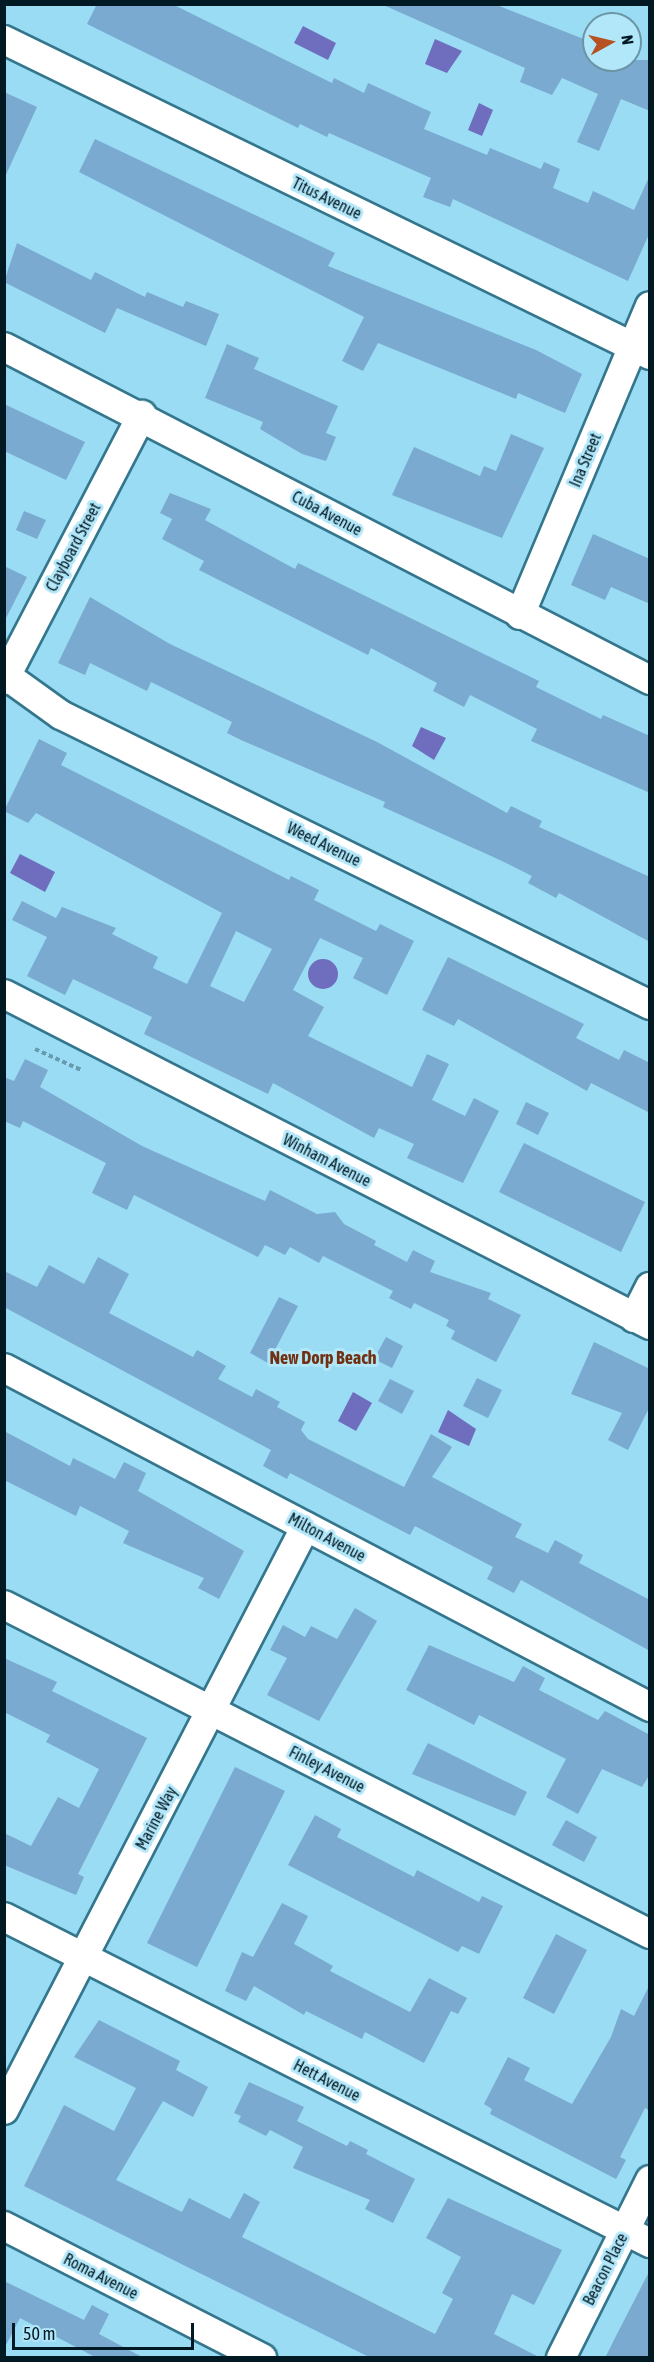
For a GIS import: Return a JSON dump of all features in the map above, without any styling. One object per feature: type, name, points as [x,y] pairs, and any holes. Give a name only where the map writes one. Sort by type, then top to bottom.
[{"type":"street","name":"Titus Avenue","points":[[4,40],[641,351]]},
{"type":"street","name":"Ina Street","points":[[520,615],[641,351],[650,306]]},
{"type":"street","name":"Cuba Avenue","points":[[4,347],[142,415],[520,615],[650,680]]},
{"type":"street","name":"Clayboard Street","points":[[5,676],[142,415]]},
{"type":"street","name":"Weed Avenue","points":[[5,676],[62,715],[650,1005]]},
{"type":"street","name":"Winham Avenue","points":[[4,994],[642,1321]]},
{"type":"street","points":[[642,1321],[650,1287]]},
{"type":"street","name":"Milton Avenue","points":[[4,1368],[650,1707]]},
{"type":"street","name":"Marine Way","points":[[4,2110],[306,1526]]},
{"type":"street","name":"Finley Avenue","points":[[4,1605],[650,1934]]},
{"type":"street","name":"Hett Avenue","points":[[4,1917],[650,2243]]},
{"type":"street","name":"Beacon Place","points":[[561,2358],[650,2180]]},
{"type":"street","name":"Roma Avenue","points":[[4,2226],[262,2358]]},
{"type":"path","points":[[35,1049],[81,1070]]},
{"type":"shaded area","points":[[303,26],[336,43],[328,60],[294,43]]},
{"type":"shaded area","points":[[435,39],[462,51],[447,73],[425,64]]},
{"type":"shaded area","points":[[479,103],[493,110],[482,136],[468,130]]},
{"type":"shaded area","points":[[421,727],[446,738],[434,760],[412,746]]},
{"type":"shaded area","points":[[20,854],[55,872],[45,892],[10,873]]},
{"type":"shaded area","points":[[323,959],[334,963],[338,974],[334,985],[323,989],[312,985],[308,974],[312,963]]},
{"type":"shaded area","points":[[353,1392],[372,1403],[356,1431],[338,1421]]},
{"type":"shaded area","points":[[448,1410],[476,1429],[469,1446],[438,1432]]},
{"type":"building","points":[[97,4],[172,4],[332,83],[334,78],[364,93],[368,83],[431,112],[424,129],[487,155],[490,148],[541,169],[544,162],[560,169],[553,188],[588,203],[593,191],[634,210],[650,175],[650,232],[628,281],[453,199],[450,207],[423,197],[431,178],[329,133],[327,137],[300,124],[298,128],[87,24]]},
{"type":"building","points":[[381,4],[494,4],[582,38],[582,72],[642,72],[642,60],[650,60],[650,111],[621,99],[599,151],[577,142],[598,94],[562,78],[552,95],[520,82],[525,68]]},
{"type":"building","points":[[4,92],[37,107],[4,179]]},
{"type":"building","points":[[95,139],[335,253],[328,266],[536,350],[582,374],[565,413],[518,393],[516,399],[378,343],[363,371],[342,361],[364,317],[79,172]]},
{"type":"building","points":[[17,243],[91,280],[95,272],[145,297],[147,292],[183,307],[186,301],[219,314],[206,346],[117,308],[105,333],[4,282]]},
{"type":"building","points":[[227,344],[259,358],[254,369],[338,406],[326,433],[336,437],[326,461],[302,454],[260,429],[263,422],[205,398]]},
{"type":"building","points":[[4,404],[85,442],[66,480],[4,451]]},
{"type":"building","points":[[511,434],[544,448],[502,538],[392,495],[414,447],[480,476],[484,466],[496,471]]},
{"type":"building","points":[[170,493],[211,509],[205,520],[295,569],[298,563],[539,681],[536,687],[601,719],[603,715],[650,736],[650,793],[531,741],[537,729],[470,695],[464,707],[433,691],[437,683],[371,648],[368,655],[199,570],[204,561],[162,539],[172,519],[160,513]]},
{"type":"building","points":[[24,511],[46,520],[37,539],[16,530]]},
{"type":"building","points":[[593,534],[650,559],[650,604],[611,587],[605,600],[571,585]]},
{"type":"building","points":[[4,566],[27,577],[4,622]]},
{"type":"building","points":[[90,597],[170,644],[377,742],[507,813],[511,806],[542,821],[539,827],[650,877],[650,942],[559,893],[556,898],[528,883],[532,876],[383,807],[385,802],[227,733],[232,722],[151,682],[147,691],[90,663],[85,675],[58,663]]},
{"type":"building","points":[[39,739],[67,753],[61,765],[289,880],[291,876],[319,890],[314,900],[376,931],[380,924],[414,941],[387,995],[353,978],[363,958],[320,938],[293,990],[324,1007],[308,1036],[412,1087],[427,1054],[449,1064],[432,1100],[465,1116],[474,1098],[499,1111],[463,1183],[407,1158],[414,1144],[379,1128],[374,1138],[273,1083],[268,1094],[144,1034],[152,1017],[73,979],[65,995],[27,976],[47,937],[12,920],[22,901],[56,918],[62,907],[116,928],[112,934],[158,957],[153,968],[187,984],[222,913],[36,813],[28,823],[4,811]],"holes":[[[236,931],[272,949],[244,1002],[210,986]]]},
{"type":"building","points":[[448,957],[584,1024],[576,1038],[619,1060],[624,1050],[650,1063],[650,1113],[591,1083],[587,1091],[458,1019],[454,1026],[422,1010]]},
{"type":"building","points":[[25,1059],[48,1070],[40,1087],[142,1146],[265,1201],[270,1190],[317,1214],[335,1212],[344,1224],[376,1241],[374,1245],[407,1262],[413,1250],[435,1261],[430,1272],[491,1293],[488,1299],[521,1315],[496,1362],[451,1339],[455,1331],[446,1326],[449,1320],[414,1303],[411,1309],[389,1298],[393,1291],[323,1256],[319,1263],[290,1247],[285,1255],[265,1245],[258,1257],[134,1195],[127,1210],[92,1193],[106,1163],[23,1121],[20,1128],[4,1121],[4,1077],[14,1081]]},
{"type":"building","points":[[526,1102],[549,1113],[538,1135],[516,1124]]},
{"type":"building","points":[[524,1143],[645,1202],[621,1252],[499,1192]]},
{"type":"building","points":[[98,1257],[129,1274],[109,1313],[193,1357],[197,1350],[226,1366],[218,1379],[252,1397],[256,1389],[280,1402],[277,1407],[305,1422],[301,1430],[308,1439],[404,1487],[431,1434],[452,1447],[432,1477],[522,1524],[515,1537],[548,1553],[555,1540],[583,1555],[579,1563],[650,1600],[650,1651],[521,1580],[514,1593],[487,1579],[493,1567],[415,1526],[410,1535],[290,1473],[287,1479],[263,1466],[271,1450],[4,1307],[4,1271],[37,1287],[49,1265],[84,1284]]},
{"type":"building","points":[[279,1297],[298,1306],[268,1363],[250,1353]]},
{"type":"building","points":[[386,1337],[403,1346],[392,1368],[374,1359]]},
{"type":"building","points":[[594,1342],[650,1369],[650,1406],[628,1450],[608,1440],[622,1413],[571,1394]]},
{"type":"building","points":[[477,1378],[502,1390],[488,1418],[463,1406]]},
{"type":"building","points":[[390,1379],[414,1391],[402,1414],[378,1401]]},
{"type":"building","points":[[4,1431],[70,1466],[73,1458],[115,1479],[124,1462],[146,1473],[138,1491],[244,1551],[219,1599],[198,1588],[204,1578],[123,1543],[129,1531],[80,1506],[76,1516],[4,1480]]},
{"type":"building","points":[[355,1608],[377,1621],[319,1721],[267,1695],[287,1658],[270,1650],[283,1625],[305,1637],[311,1626],[337,1639]]},
{"type":"building","points":[[429,1645],[514,1682],[523,1666],[545,1678],[539,1690],[598,1720],[605,1711],[650,1735],[650,1774],[642,1787],[602,1769],[578,1814],[546,1797],[566,1759],[479,1715],[474,1725],[406,1690]]},
{"type":"building","points":[[4,1658],[57,1682],[52,1691],[147,1738],[78,1874],[84,1877],[76,1895],[4,1865],[4,1833],[31,1846],[58,1797],[79,1808],[99,1769],[46,1742],[50,1735],[4,1712]]},
{"type":"building","points":[[428,1743],[527,1792],[515,1816],[412,1774]]},
{"type":"building","points":[[235,1767],[285,1791],[197,1967],[147,1943]]},
{"type":"building","points":[[315,1815],[341,1829],[337,1837],[414,1877],[417,1870],[479,1902],[482,1896],[503,1906],[479,1954],[462,1946],[458,1952],[288,1865]]},
{"type":"building","points":[[566,1820],[597,1837],[584,1862],[552,1845]]},
{"type":"building","points":[[282,1903],[308,1916],[294,1944],[333,1966],[330,1971],[410,2012],[429,1978],[467,1998],[458,2014],[451,2011],[424,2063],[365,2032],[362,2039],[306,2011],[304,2015],[254,1986],[246,2001],[225,1991],[242,1952],[253,1957]]},
{"type":"building","points":[[556,1934],[587,1950],[554,2014],[523,1998]]},
{"type":"building","points":[[650,1984],[650,2111],[645,2108],[620,2157],[626,2160],[616,2179],[490,2114],[492,2109],[484,2104],[508,2057],[530,2068],[524,2080],[572,2104],[611,2037],[621,2009],[634,2016]]},
{"type":"building","points":[[99,2020],[180,2061],[176,2070],[208,2087],[193,2117],[163,2101],[116,2180],[182,2212],[189,2198],[230,2219],[244,2193],[260,2202],[242,2237],[435,2334],[453,2299],[442,2293],[461,2257],[426,2238],[448,2198],[562,2250],[534,2305],[512,2294],[494,2334],[541,2358],[371,2358],[24,2186],[64,2105],[114,2131],[136,2088],[74,2057]]},
{"type":"building","points":[[249,2082],[304,2107],[297,2121],[347,2146],[350,2141],[368,2150],[366,2154],[415,2179],[393,2223],[365,2209],[370,2200],[293,2168],[303,2147],[270,2130],[266,2136],[238,2122],[241,2116],[234,2113]]},
{"type":"building","points":[[650,2270],[650,2358],[605,2358],[616,2336]]},
{"type":"building","points":[[4,2281],[84,2320],[92,2305],[109,2314],[99,2334],[144,2358],[97,2358],[20,2318],[4,2349]]},
{"type":"district","name":"New Dorp Beach","points":[[323,1358]]}]
